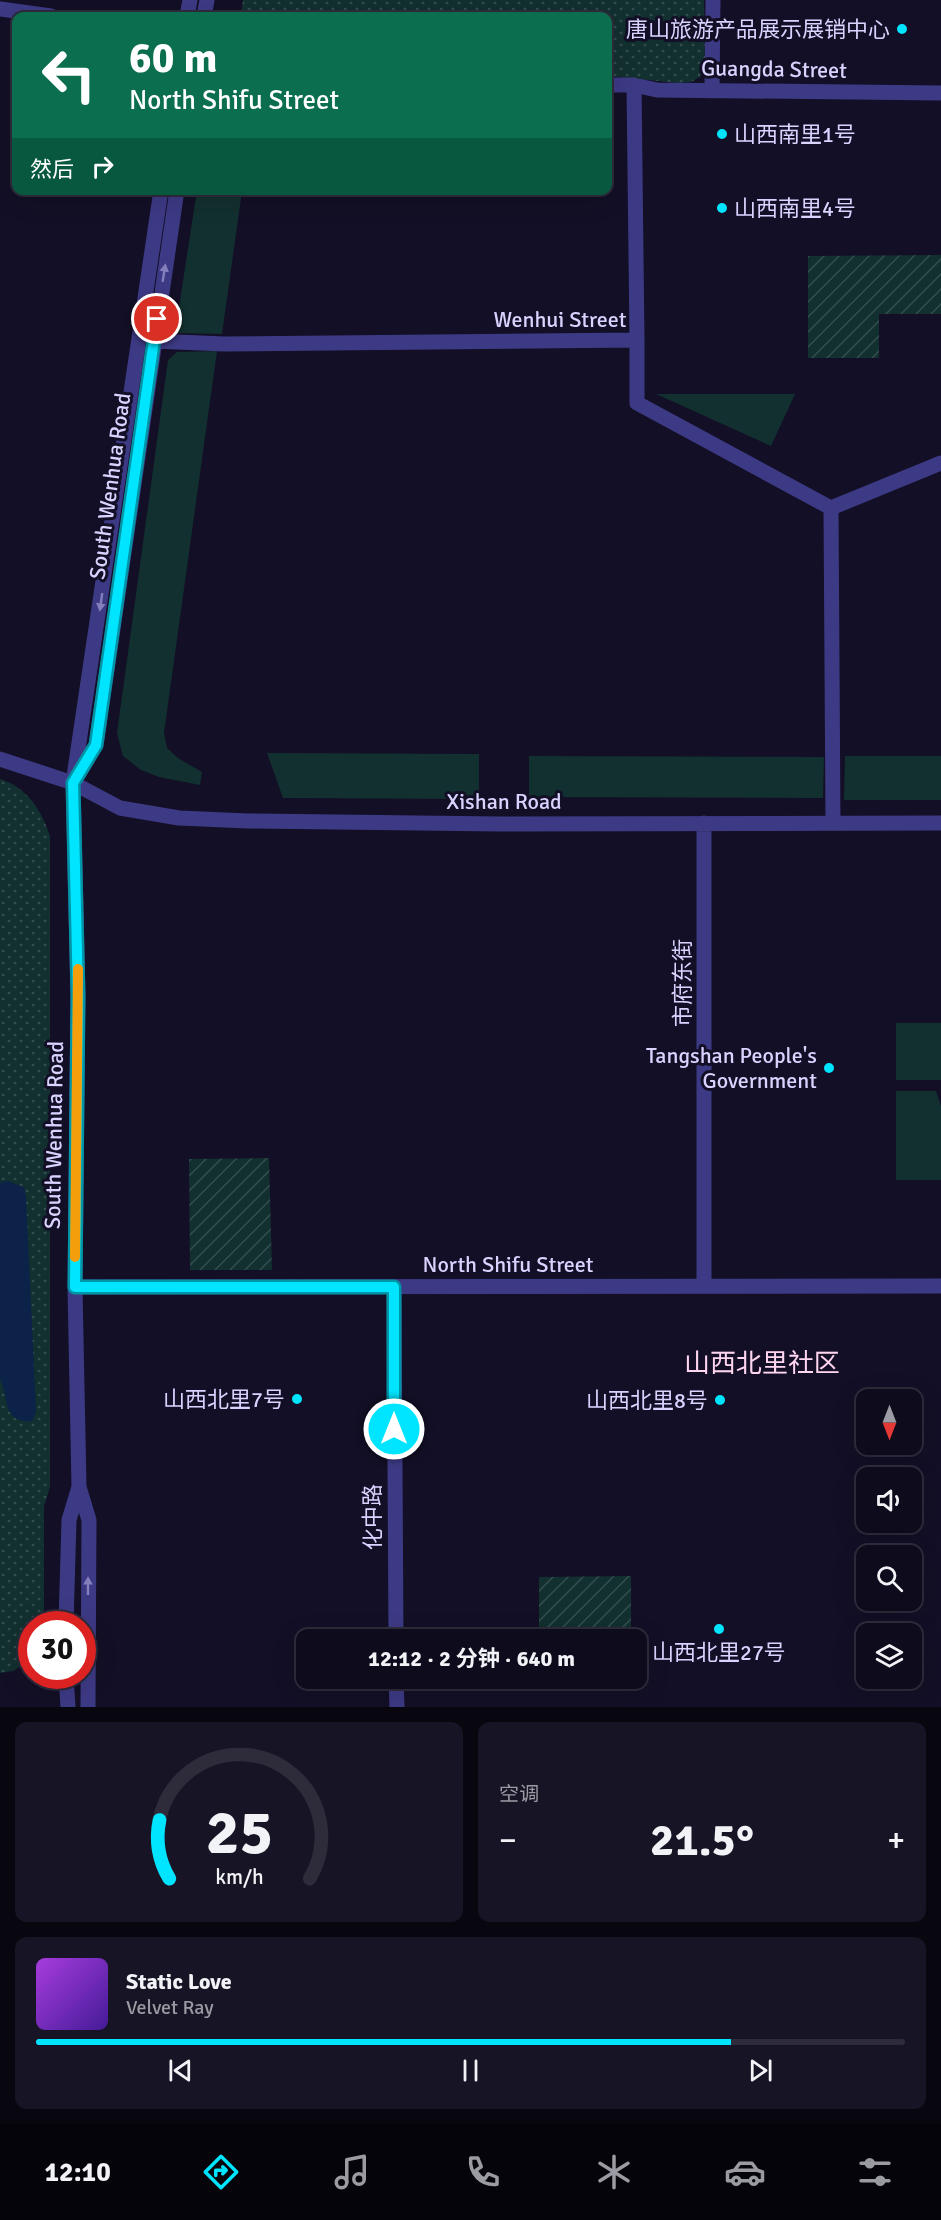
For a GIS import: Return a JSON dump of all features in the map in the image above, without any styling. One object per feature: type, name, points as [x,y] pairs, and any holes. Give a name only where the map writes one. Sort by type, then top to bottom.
[{"type":"street","points":[[712,0],[712,91]]},
{"type":"street","points":[[0,9],[22,12]]},
{"type":"street","name":"Guangda Street","points":[[612,85],[634,85],[657,90],[941,93]]},
{"type":"street","points":[[634,85],[637,340]]},
{"type":"street","name":"South Wenhua Road","points":[[88,1707],[89,1520],[79,1487],[75,1287],[78,996],[73,783],[160,195]]},
{"type":"street","name":"South Wenhua Road","points":[[73,783],[96,745],[176,195]]},
{"type":"street","name":"Wenhui Street","points":[[154,341],[236,344],[637,340],[637,403],[831,508]]},
{"type":"street","points":[[833,823],[831,508],[941,463]]},
{"type":"street","name":"Xishan Road","points":[[0,759],[73,783],[120,808],[179,818],[362,822],[941,823]]},
{"type":"street","name":"市府东街","points":[[704,823],[704,1286]]},
{"type":"street","name":"North Shifu Street","points":[[75,1287],[941,1286]]},
{"type":"street","name":"化中路","points":[[394,1287],[396,1629]]},
{"type":"street","name":"South Wenhua Road","points":[[66,1611],[69,1520],[79,1487]]},
{"type":"street","points":[[67,1689],[68,1707]]},
{"type":"street","points":[[396,1689],[397,1707]]},
{"type":"green space","points":[[243,0],[704,0],[705,65],[700,77],[691,82],[678,83],[612,76],[612,12],[242,12]]},
{"type":"green space","points":[[196,195],[241,195],[222,334],[175,333]]},
{"type":"green space","points":[[941,255],[941,314],[879,314],[879,358],[808,358],[808,256]]},
{"type":"green space","points":[[217,351],[164,733],[167,748],[178,758],[202,772],[200,785],[159,777],[141,770],[123,756],[117,733],[168,360],[177,352]]},
{"type":"green space","points":[[656,394],[795,394],[771,446]]},
{"type":"green space","points":[[267,753],[479,754],[479,799],[283,798]]},
{"type":"green space","points":[[529,756],[824,757],[823,798],[529,797]]},
{"type":"green space","points":[[845,756],[941,756],[941,800],[844,800]]},
{"type":"green space","points":[[0,779],[26,794],[38,809],[50,836],[50,1487],[44,1506],[44,1611],[18,1611],[18,1668],[0,1673]]},
{"type":"green space","points":[[896,1023],[941,1023],[941,1080],[896,1080]]},
{"type":"green space","points":[[896,1091],[936,1091],[941,1106],[941,1180],[896,1180]]},
{"type":"green space","points":[[269,1158],[272,1270],[190,1270],[189,1159]]},
{"type":"green space","points":[[631,1576],[631,1629],[539,1629],[539,1577]]},
{"type":"water","points":[[7,1181],[24,1187],[26,1196],[36,1412],[32,1421],[22,1421],[11,1414],[0,1379],[0,1183]]},
{"type":"slow traffic","points":[[75,1257],[78,969]]},
{"type":"place","name":"唐山旅游产品展示展销中心","points":[[902,29]]},
{"type":"place","name":"山西南里1号","points":[[722,134]]},
{"type":"place","name":"山西南里4号","points":[[722,208]]},
{"type":"place","name":"Tangshan People's Government","points":[[829,1068]]},
{"type":"place","name":"山西北里7号","points":[[297,1399]]},
{"type":"place","name":"山西北里8号","points":[[720,1400]]},
{"type":"place","name":"山西北里27号","points":[[719,1629]]},
{"type":"district","name":"山西北里社区","points":[[762,1364]]},
{"type":"route","points":[[157,319],[96,745],[73,783],[78,996],[75,1287],[394,1287],[394,1429]]}]
